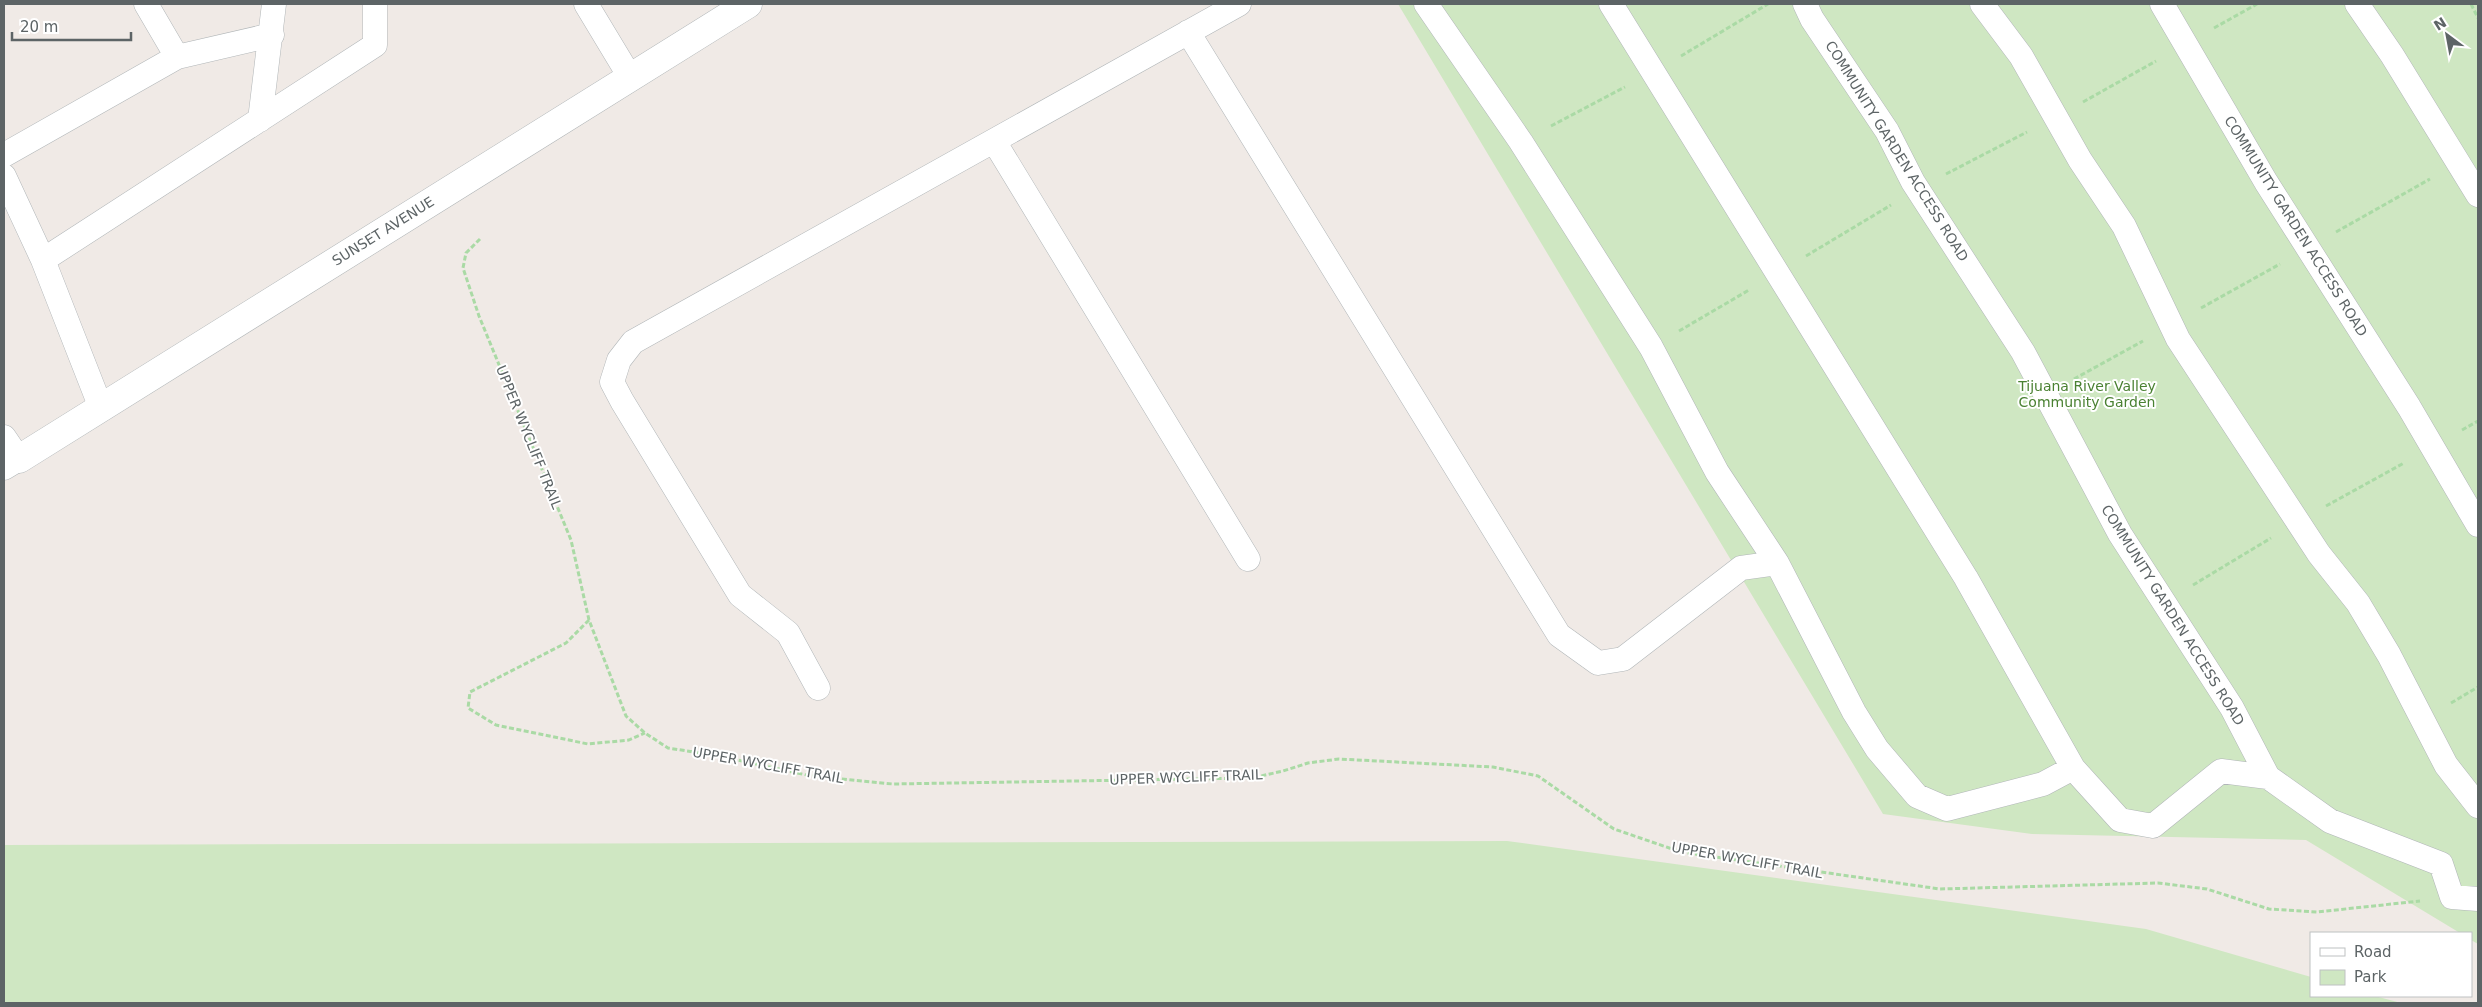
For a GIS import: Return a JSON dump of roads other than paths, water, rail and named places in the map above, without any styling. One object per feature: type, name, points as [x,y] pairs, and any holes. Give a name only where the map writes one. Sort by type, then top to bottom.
[{"type":"street","name":"SUNSET AVENUE","points":[[11,463],[748,4]]},
{"type":"lane","points":[[146,4],[177,57]]},
{"type":"lane","points":[[260,120],[272,35],[274,4]]},
{"type":"lane","points":[[42,260],[375,46],[376,4]]},
{"type":"lane","points":[[586,4],[630,77]]},
{"type":"lane","points":[[818,688],[788,633],[740,595],[612,382],[619,360],[633,342],[1240,4]]},
{"type":"lane","points":[[1426,4],[1521,142],[1651,347],[1717,472],[1777,563],[1854,712],[1877,749],[1917,796],[1947,809],[2043,784],[2073,768]]},
{"type":"lane","points":[[1611,4],[1966,578],[2073,768],[2120,820],[2153,826],[2221,771],[2268,777]]},
{"type":"lane","name":"COMMUNITY GARDEN ACCESS ROAD","points":[[1805,4],[1812,20],[1887,131],[1918,189],[1989,297],[2046,394],[2120,534],[2232,708],[2268,777],[2330,821],[2441,864],[2452,897],[2478,899]]},
{"type":"lane","points":[[1982,4],[2021,56],[2080,160],[2124,226],[2171,325],[2212,393],[2250,446],[2319,554],[2358,603],[2389,655],[2446,764],[2478,806]]},
{"type":"lane","name":"COMMUNITY GARDEN ACCESS ROAD","points":[[2162,4],[2266,182],[2409,407],[2478,525]]},
{"type":"lane","points":[[2357,4],[2392,55],[2478,195]]},
{"type":"lane","points":[[1188,32],[1559,635],[1598,663],[1623,659],[1741,568],[1777,563]]},
{"type":"lane","points":[[4,155],[177,57],[272,35]]},
{"type":"lane","points":[[994,141],[1248,559]]},
{"type":"lane","points":[[4,176],[42,260],[101,408]]},
{"type":"lane","points":[[4,437],[11,463]]},
{"type":"park label","name":"Tijuana River Valley Community Garden","points":[[2087,394]]}]
